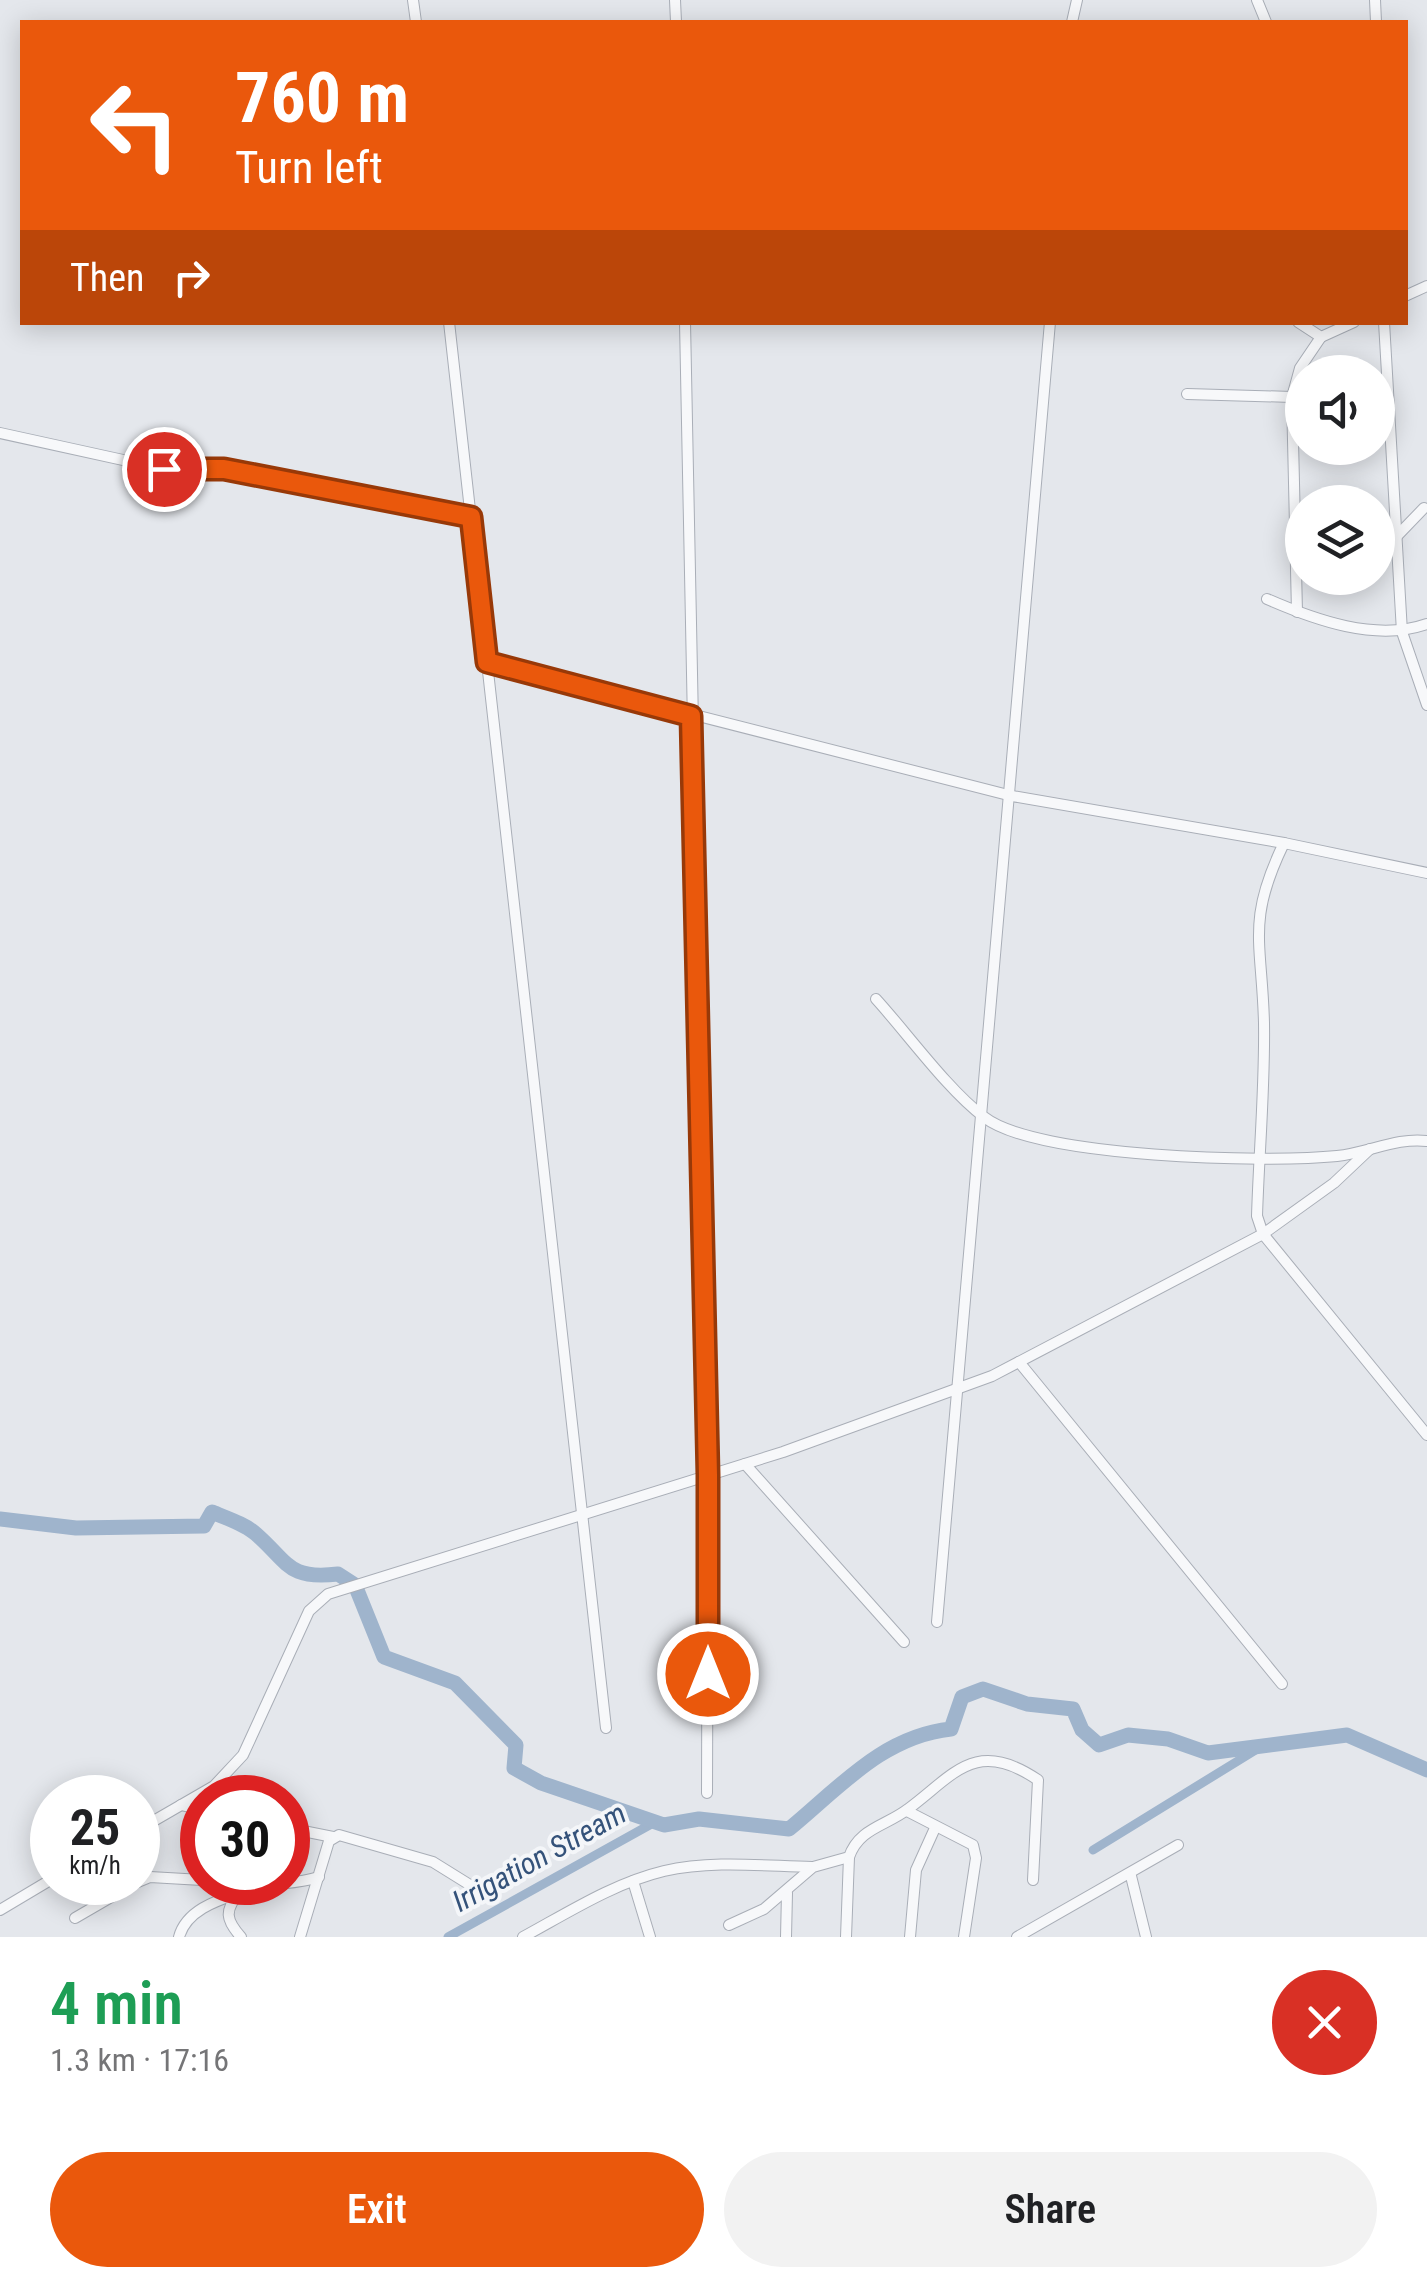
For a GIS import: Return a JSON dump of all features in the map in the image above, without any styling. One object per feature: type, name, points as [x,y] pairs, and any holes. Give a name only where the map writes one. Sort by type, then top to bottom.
[{"type":"street","points":[[449,325],[606,1728]]},
{"type":"street","points":[[685,325],[708,1475],[707,1793]]},
{"type":"street","points":[[937,1622],[1012,796],[1050,325]]},
{"type":"street","points":[[1302,325],[1321,338]]},
{"type":"street","points":[[1309,355],[1321,338],[1348,325]]},
{"type":"street","points":[[1384,325],[1392,485]]},
{"type":"street","points":[[1187,394],[1285,396]]},
{"type":"street","points":[[0,432],[148,466],[224,469],[471,517]]},
{"type":"street","points":[[1294,465],[1297,612]]},
{"type":"street","points":[[1426,510],[1395,538],[1402,632],[1427,705]]},
{"type":"street","points":[[1267,599],[1340,624],[1402,632],[1427,624]]},
{"type":"street","points":[[487,662],[1012,796],[1284,842],[1427,873]]},
{"type":"street","points":[[1284,842],[1263,886],[1257,919],[1264,1024],[1257,1216],[1263,1234],[1427,1435]]},
{"type":"street","points":[[876,999],[984,1117],[1010,1132],[1146,1156],[1338,1156],[1411,1138],[1427,1140]]},
{"type":"street","points":[[224,1775],[243,1755],[309,1611],[328,1594],[746,1464],[959,1388],[1020,1362],[1263,1234],[1334,1183],[1370,1149]]},
{"type":"street","points":[[1020,1362],[1282,1684]]},
{"type":"street","points":[[746,1464],[904,1642]]},
{"type":"street","points":[[846,1937],[849,1857],[863,1834],[906,1811],[957,1767],[994,1764],[1029,1774],[1041,1786],[1033,1880]]},
{"type":"street","points":[[906,1811],[973,1845],[976,1858],[964,1937]]},
{"type":"street","points":[[910,1937],[916,1870],[935,1828]]},
{"type":"street","points":[[310,1832],[339,1835],[433,1862],[470,1885]]},
{"type":"street","points":[[300,1937],[333,1837]]},
{"type":"street","points":[[1017,1937],[1178,1846]]},
{"type":"street","points":[[786,1937],[787,1894],[798,1876],[813,1867],[849,1857]]},
{"type":"street","points":[[524,1937],[633,1881],[707,1865],[813,1867]]},
{"type":"street","points":[[1131,1876],[1146,1937]]},
{"type":"street","points":[[310,1881],[319,1878]]},
{"type":"street","points":[[633,1881],[650,1937]]},
{"type":"street","points":[[0,1910],[30,1892]]},
{"type":"street","points":[[730,1924],[787,1894]]},
{"type":"street","points":[[75,1918],[97,1905]]},
{"type":"street","points":[[179,1937],[182,1926],[212,1905]]},
{"type":"street","points":[[231,1905],[228,1921],[241,1937]]},
{"type":"waterway","points":[[0,1519],[76,1528],[204,1526],[212,1512],[235,1522],[252,1530],[299,1572],[338,1574],[355,1585],[384,1657],[455,1683],[516,1745],[514,1768],[541,1783],[664,1825],[699,1819],[789,1829],[883,1753],[904,1742],[951,1729],[962,1697],[983,1689],[1027,1704],[1073,1709],[1082,1730],[1099,1745],[1128,1735],[1168,1739],[1208,1753],[1347,1735],[1427,1770]]},
{"type":"waterway","points":[[1093,1850],[1267,1743]]},
{"type":"waterway","name":"Irrigation Stream","points":[[448,1937],[655,1822]]},
{"type":"route","points":[[164,469],[224,469],[471,517],[487,662],[691,716],[708,1475],[708,1674]]}]
